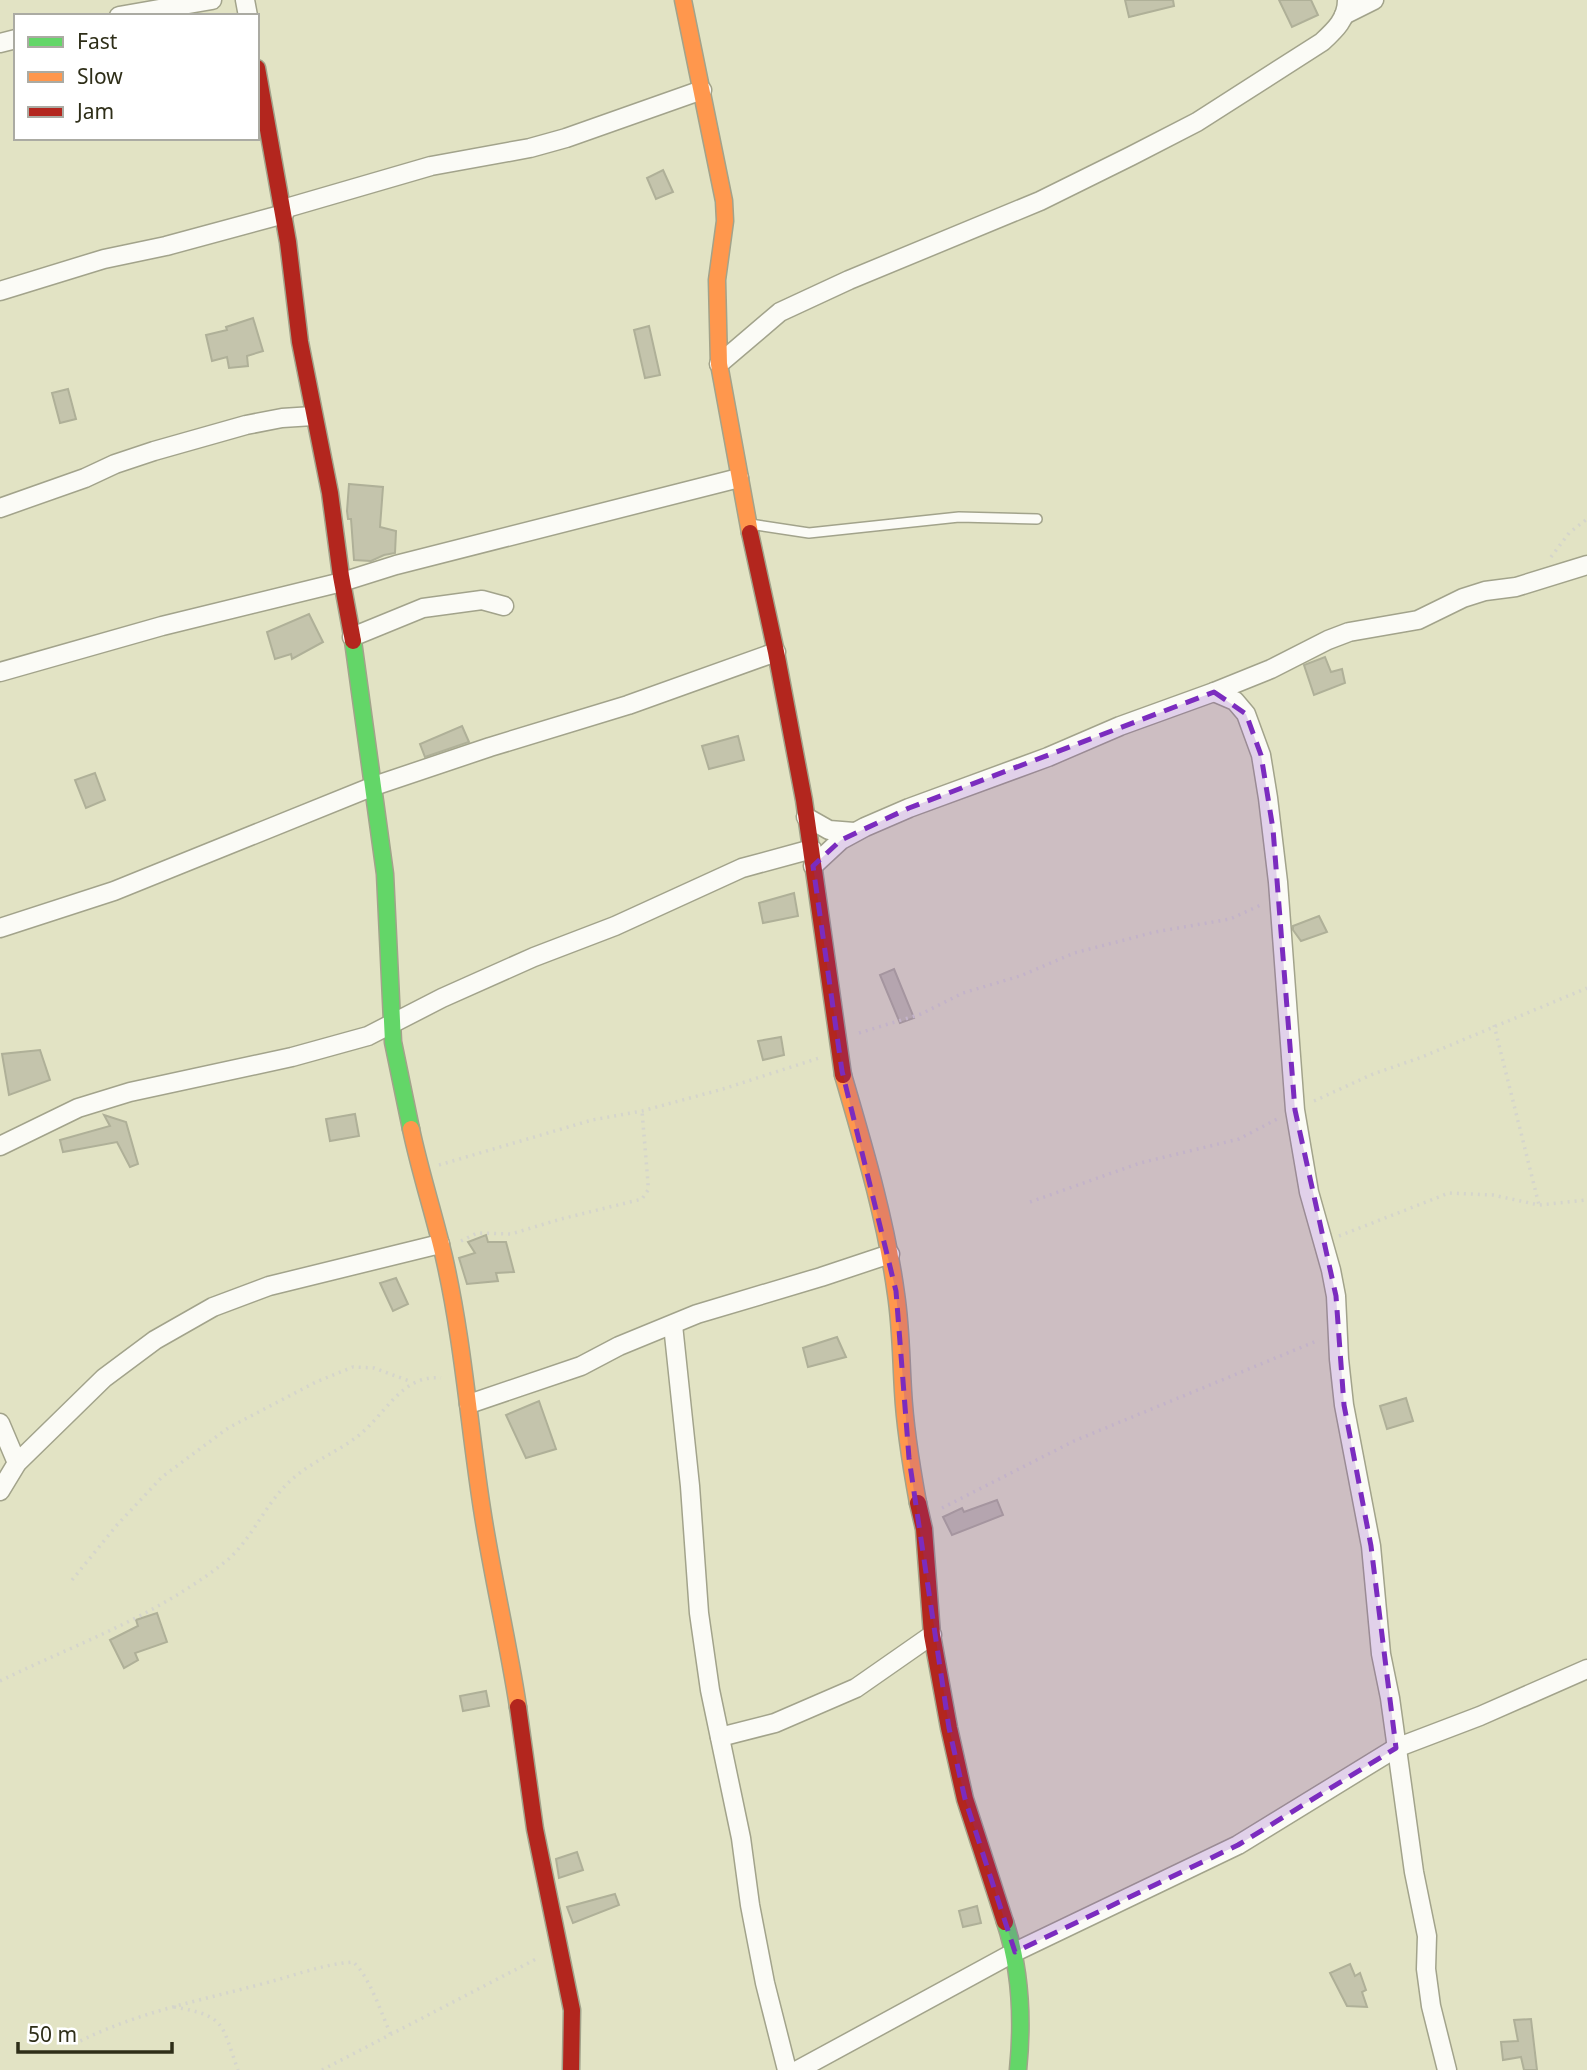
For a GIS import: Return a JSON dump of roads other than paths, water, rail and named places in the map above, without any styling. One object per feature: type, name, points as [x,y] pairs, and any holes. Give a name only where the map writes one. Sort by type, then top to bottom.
[{"type":"street","points":[[131,14],[212,0]]},
{"type":"street","points":[[683,0],[724,201],[725,221],[716,280],[719,364],[813,857],[842,1071],[871,1171],[890,1254],[902,1338],[909,1458],[922,1518],[932,1634],[949,1727],[965,1800],[1015,1952],[1023,2029],[1018,2070]]},
{"type":"street","points":[[719,364],[780,312],[849,280],[1040,201],[1197,122],[1322,42],[1340,25],[1345,8],[1374,0]]},
{"type":"street","points":[[259,79],[283,211],[313,416],[330,494],[374,786],[386,874],[392,1024],[399,1073],[420,1170],[442,1251],[469,1404],[482,1510],[510,1655],[545,1884],[572,2010],[571,2070]]},
{"type":"street","points":[[0,290],[104,259],[166,246],[420,169],[530,148],[566,138],[702,90]]},
{"type":"street","points":[[0,508],[155,451],[246,425],[282,418],[313,416]]},
{"type":"street","points":[[0,672],[162,626],[342,582],[396,565],[739,478]]},
{"type":"street","points":[[0,1146],[78,1108],[130,1092],[211,1076],[368,1036],[442,998],[534,957],[615,926],[742,868],[813,857],[841,840],[909,808],[983,783],[1120,726],[1214,692],[1349,632],[1418,620],[1463,598],[1485,591],[1516,587],[1587,565]]},
{"type":"street","points":[[352,637],[423,608],[482,600],[504,606]]},
{"type":"street","points":[[0,928],[114,891],[374,786],[628,705],[776,652]]},
{"type":"street","points":[[1214,692],[1235,701],[1246,714],[1261,755],[1273,830],[1295,1110],[1309,1192],[1336,1296],[1345,1405],[1371,1546],[1381,1654],[1390,1698],[1414,1872],[1427,1936],[1426,1969],[1430,2006],[1447,2070]]},
{"type":"street","points":[[806,817],[828,830],[857,832]]},
{"type":"street","points":[[0,1490],[17,1463],[104,1378],[155,1340],[213,1307],[269,1286],[442,1251]]},
{"type":"street","points":[[469,1404],[580,1366],[619,1346],[697,1314],[890,1254]]},
{"type":"street","points":[[673,1325],[690,1486],[699,1613],[765,1983],[788,2070]]},
{"type":"street","points":[[0,1423],[17,1463]]},
{"type":"street","points":[[720,1737],[775,1723],[856,1688],[932,1634]]},
{"type":"street","points":[[798,2070],[1015,1952],[1238,1845],[1396,1748],[1480,1716],[1587,1669]]},
{"type":"lane","points":[[748,524],[809,533],[959,517],[1037,519]]}]
